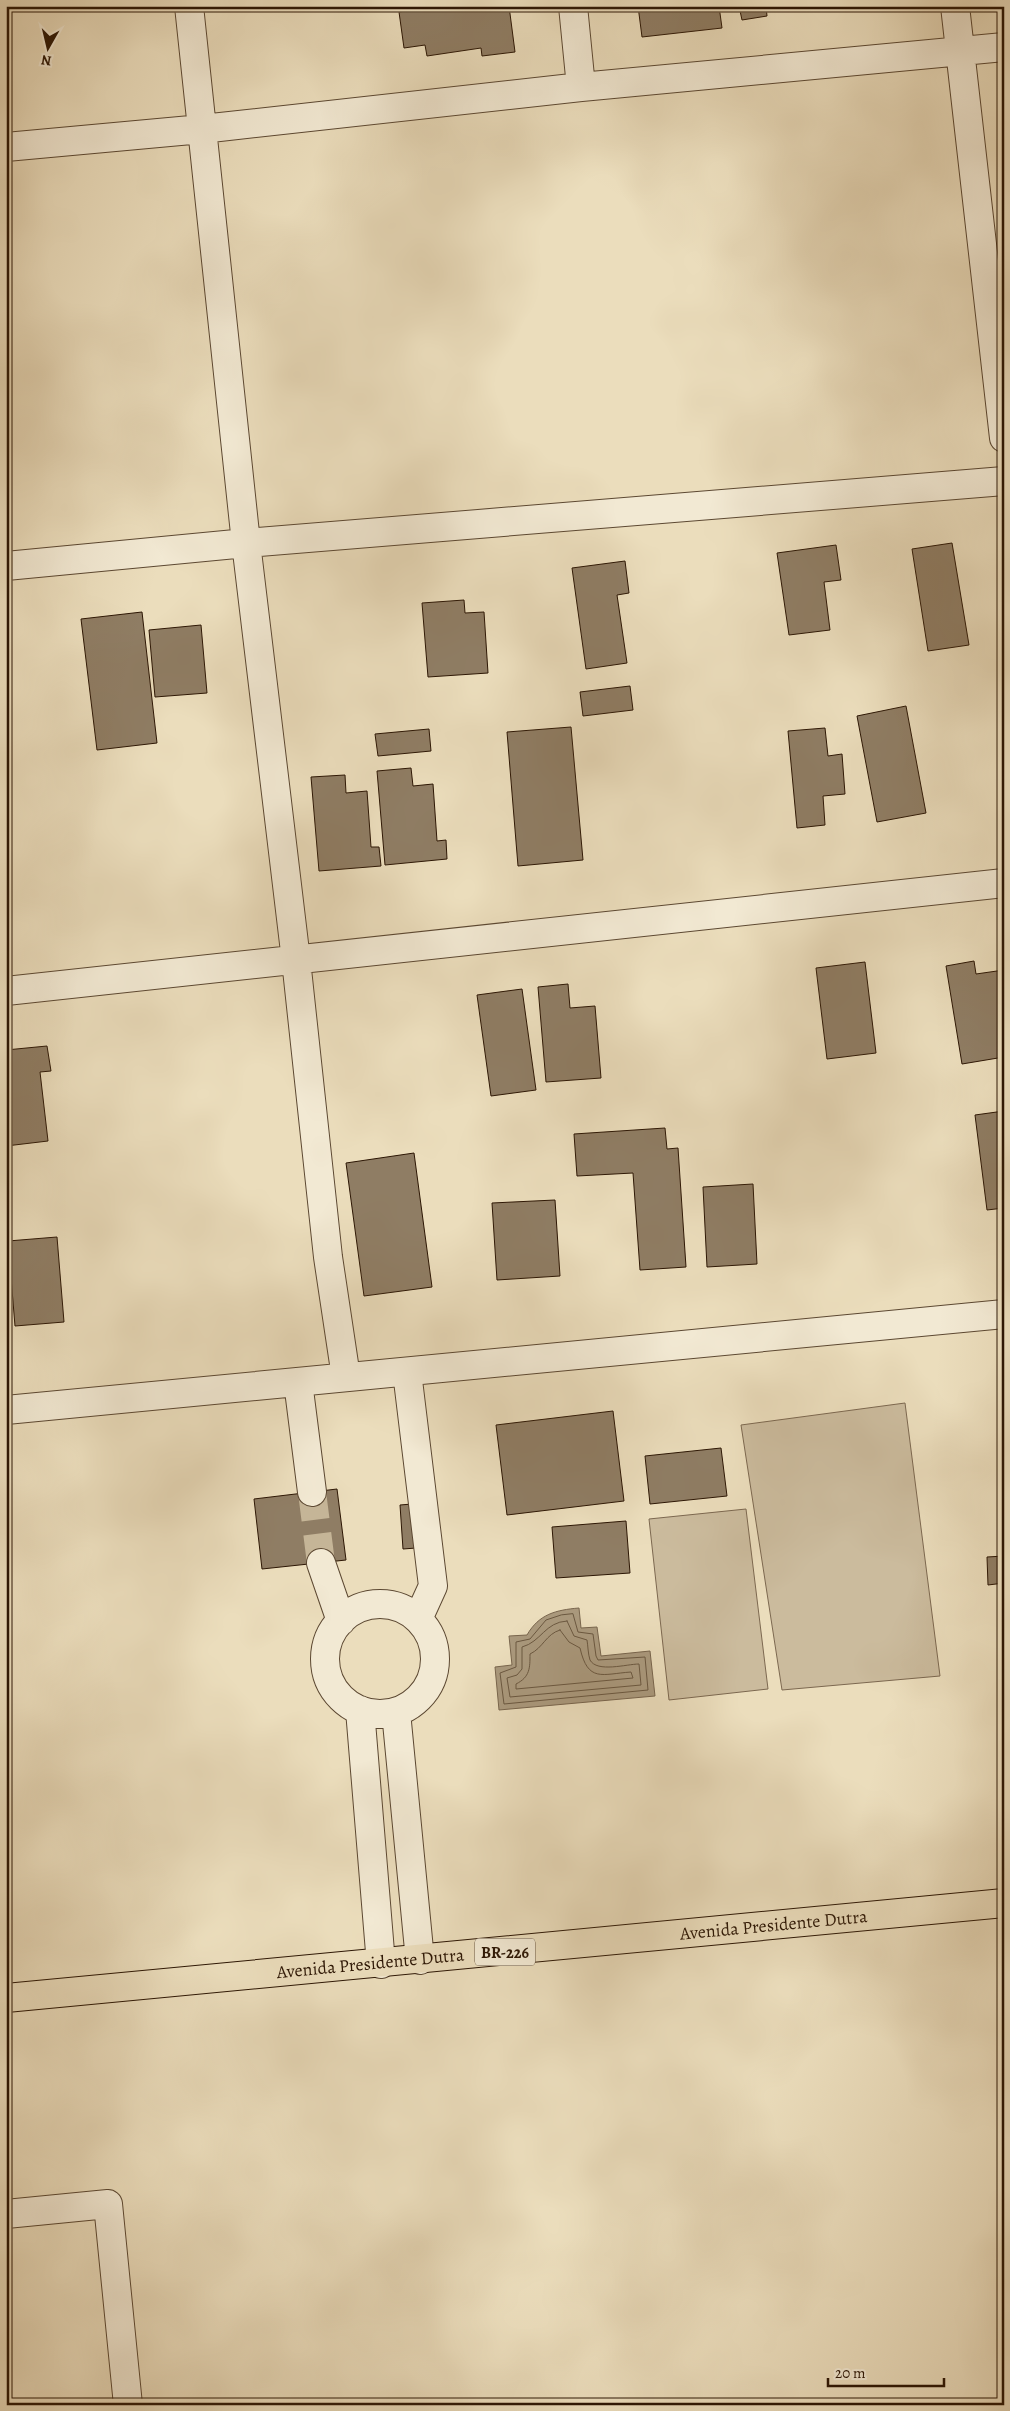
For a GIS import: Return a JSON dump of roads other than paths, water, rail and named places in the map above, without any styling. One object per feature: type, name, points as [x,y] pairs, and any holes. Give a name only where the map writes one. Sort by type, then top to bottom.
[{"type":"highway","name":"Avenida Presidente Dutra","points":[[6,1998],[381,1964],[1004,1903]]},
{"type":"street","points":[[189,6],[246,542],[296,960],[328,1257],[346,1377]]},
{"type":"street","points":[[572,6],[581,87]]},
{"type":"street","points":[[955,6],[1004,438]]},
{"type":"street","points":[[6,147],[202,129],[581,87],[1004,47]]},
{"type":"street","points":[[6,566],[246,542],[1004,481]]},
{"type":"street","points":[[6,991],[1004,882]]},
{"type":"street","points":[[6,1410],[1004,1314]]},
{"type":"street","points":[[407,1372],[432,1586],[418,1619]]},
{"type":"street","points":[[298,1382],[312,1492]]},
{"type":"street","points":[[321,1563],[342,1620]]},
{"type":"street","points":[[372,1605],[388,1605],[404,1609],[418,1619],[428,1631],[434,1646],[435,1663],[432,1678],[424,1693],[412,1704],[396,1712],[378,1714],[360,1710],[344,1701],[333,1687],[326,1670],[325,1652],[330,1635],[342,1620],[356,1610],[372,1605]]},
{"type":"street","points":[[360,1710],[381,1964]]},
{"type":"street","points":[[396,1712],[420,1960]]},
{"type":"street","points":[[6,2214],[108,2204],[128,2405]]},
{"type":"water","points":[[579,1608],[581,1628],[597,1627],[601,1656],[650,1651],[655,1696],[499,1710],[495,1667],[512,1665],[509,1636],[527,1635],[537,1622],[549,1614]]},
{"type":"tunnel","points":[[312,1492],[321,1563]]}]
